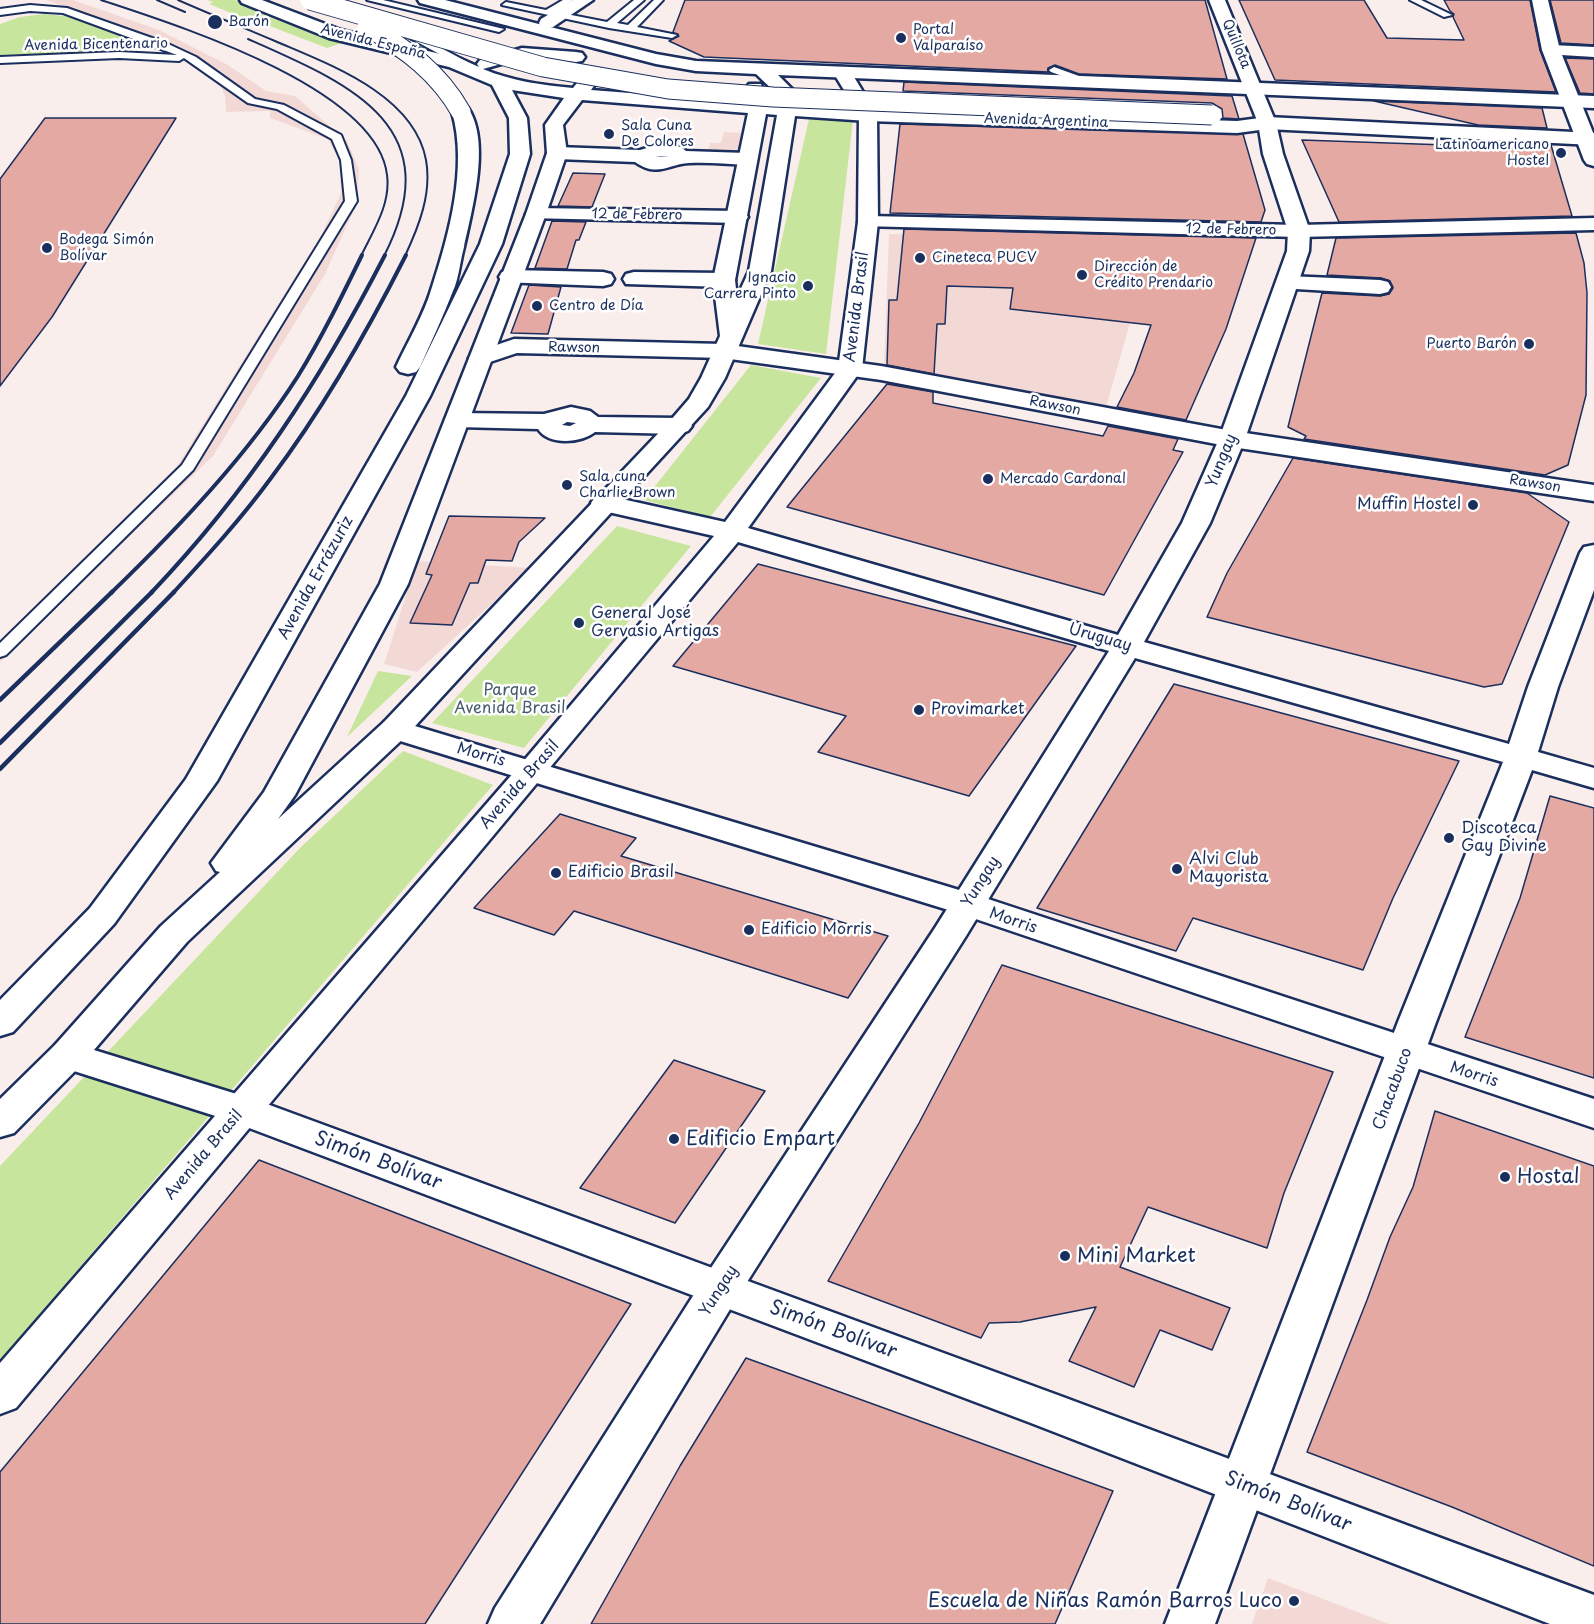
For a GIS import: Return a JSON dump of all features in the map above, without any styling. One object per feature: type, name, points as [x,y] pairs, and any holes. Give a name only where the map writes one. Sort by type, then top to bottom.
[{"type":"main road","name":"Avenida España","points":[[249,0],[292,19],[335,34],[444,60],[485,75]]},
{"type":"main road","points":[[305,0],[340,14],[394,43],[437,77],[455,99],[461,112],[466,128],[469,161],[466,193],[443,289],[312,585]]},
{"type":"main road","points":[[310,0],[543,67],[593,78],[668,89],[773,97],[1212,116],[1267,123]]},
{"type":"main road","points":[[426,0],[581,52]]},
{"type":"main road","points":[[426,0],[500,29],[581,52],[650,65],[1594,102]]},
{"type":"main road","points":[[0,1123],[68,1055],[174,934],[279,795],[394,584],[536,214],[557,153],[554,125],[592,74],[591,63],[551,17],[487,0]]},
{"type":"main road","points":[[551,17],[585,0]]},
{"type":"main road","name":"Quillota","points":[[1217,0],[1255,89]]},
{"type":"main road","points":[[1540,0],[1551,50],[1571,101],[1591,138],[1594,160]]},
{"type":"main road","points":[[485,75],[484,65],[490,61],[522,53],[581,52],[616,48],[696,66]]},
{"type":"main road","points":[[1551,50],[1594,52]]},
{"type":"main road","points":[[722,68],[756,89],[758,108],[746,159],[738,217],[724,280],[727,344]]},
{"type":"main road","points":[[174,934],[394,729],[604,503],[679,426],[708,386],[760,271],[787,109],[786,91],[761,69]]},
{"type":"main road","points":[[842,72],[868,115]]},
{"type":"main road","name":"Avenida Argentina","points":[[485,75],[570,103],[623,99],[868,115],[1237,127],[1267,123],[1591,138]]},
{"type":"main road","name":"Avenida Errázuriz","points":[[0,1023],[102,916],[201,781],[418,396],[491,244],[520,154],[518,118],[485,75]]},
{"type":"main road","name":"Yungay","points":[[513,1624],[720,1288],[967,904],[1127,646],[1196,523],[1232,439],[1298,251],[1299,231],[1273,154],[1267,123],[1255,89]]},
{"type":"main road","points":[[1480,98],[1513,107],[1525,116],[1526,120],[1522,127],[1497,134]]},
{"type":"main road","name":"Avenida Brasil","points":[[0,1395],[533,770],[732,532],[850,369],[868,222],[868,115]]},
{"type":"main road","points":[[557,153],[642,156],[648,162],[658,164],[671,163],[681,157],[746,159]]},
{"type":"main road","name":"12 de Febrero","points":[[536,214],[738,217]]},
{"type":"main road","name":"12 de Febrero","points":[[868,222],[1299,231],[1594,224]]},
{"type":"main road","points":[[510,277],[603,279],[608,285],[617,286],[627,285],[634,279],[724,280]]},
{"type":"main road","points":[[1287,283],[1380,287]]},
{"type":"main road","points":[[491,331],[514,346]]},
{"type":"main road","name":"Rawson","points":[[481,358],[514,346],[727,344],[850,369],[1232,439],[1594,493]]},
{"type":"main road","points":[[457,420],[549,422],[550,429],[565,433],[578,432],[589,424],[679,426]]},
{"type":"main road","name":"Uruguay","points":[[604,503],[732,532],[1594,778]]},
{"type":"main road","name":"Chacabuco","points":[[1190,1624],[1406,1053],[1521,757],[1543,687],[1594,553]]},
{"type":"main road","name":"Morris","points":[[394,729],[967,904],[1406,1053],[1594,1114]]},
{"type":"main road","name":"Simón Bolívar","points":[[68,1055],[242,1110],[1594,1618]]},
{"type":"lane","points":[[30,8],[42,0]]},
{"type":"lane","points":[[327,0],[425,41],[485,75]]},
{"type":"lane","points":[[371,0],[500,29]]},
{"type":"lane","points":[[551,17],[569,0]]},
{"type":"lane","points":[[609,25],[640,0]]},
{"type":"lane","points":[[630,28],[659,0]]},
{"type":"lane","points":[[1414,0],[1447,15]]},
{"type":"lane","name":"Avenida Bicentenario","points":[[0,12],[30,8],[64,10],[143,38],[193,59],[242,96],[252,101],[280,107],[337,137],[346,160],[351,201],[188,467],[0,652]]},
{"type":"lane","points":[[551,17],[672,35]]},
{"type":"lane","points":[[119,55],[137,49],[143,38]]},
{"type":"lane","name":"Avenida Bicentenario","points":[[0,60],[119,55],[193,59]]},
{"type":"lane","points":[[1053,70],[1087,82]]},
{"type":"shaded area","points":[[46,0],[73,0],[159,30],[228,65],[266,91],[295,96],[347,141],[359,169],[357,203],[325,274],[213,456],[0,662],[0,640],[177,466],[322,234],[341,193],[340,162],[328,139],[270,118],[270,111],[226,112],[225,96],[218,81],[188,53]]},
{"type":"shaded area","points":[[724,132],[744,133],[739,153],[708,152],[710,143],[721,143]]},
{"type":"shaded area","points":[[889,234],[1019,237],[1010,309],[1130,323],[1106,407],[884,366]]},
{"type":"shaded area","points":[[417,561],[531,568],[417,672],[384,664]]},
{"type":"shaded area","name":"Escuela de Niñas Ramón Barros Luco","points":[[1268,1578],[1389,1624],[1252,1624]]},
{"type":"green space","points":[[207,0],[235,0],[316,35],[342,43],[327,48],[262,23],[258,24],[209,4],[213,2]]},
{"type":"green space","points":[[44,14],[73,17],[134,41],[126,49],[109,53],[0,58],[0,24],[20,17]]},
{"type":"green space","points":[[809,119],[853,120],[826,354],[758,344]]},
{"type":"green space","points":[[751,365],[821,378],[710,517],[644,500]]},
{"type":"green space","name":"Parque Avenida Brasil","points":[[617,526],[691,546],[524,748],[432,723]]},
{"type":"green space","points":[[378,671],[412,676],[347,737]]},
{"type":"green space","name":"Parque Avenida Brasil","points":[[403,751],[493,785],[0,1360],[0,1166],[300,848]]},
{"type":"building","name":"Portal Valparaíso","points":[[685,0],[1205,0],[1227,79],[1079,74],[1055,65],[1048,68],[1048,72],[704,57],[669,41],[679,36],[673,32]]},
{"type":"building","points":[[1239,0],[1364,0],[1387,38],[1464,40],[1453,17],[1454,14],[1444,0],[1530,0],[1540,50],[1556,92],[1275,80]]},
{"type":"building","points":[[1550,0],[1594,0],[1594,45],[1561,43]]},
{"type":"building","points":[[1565,58],[1594,59],[1594,94],[1580,93]]},
{"type":"building","points":[[904,82],[1232,96],[1239,119],[1223,118],[1222,109],[1212,103],[903,91]]},
{"type":"building","points":[[1374,101],[1542,108],[1547,128],[1478,125]]},
{"type":"building","name":"Bodega Simón Bolívar","points":[[45,118],[176,118],[52,317],[0,386],[0,179]]},
{"type":"building","points":[[900,124],[1243,134],[1265,210],[1261,222],[890,213]]},
{"type":"building","points":[[1302,140],[1475,146],[1476,141],[1551,145],[1572,216],[1339,222]]},
{"type":"building","points":[[573,173],[605,174],[592,207],[558,206]]},
{"type":"building","points":[[552,221],[586,222],[579,240],[576,240],[567,269],[535,268]]},
{"type":"building","points":[[904,229],[1256,238],[1226,329],[1186,420],[1117,407],[1134,373],[1151,325],[1010,309],[1013,288],[947,286],[945,324],[937,324],[934,374],[887,365],[889,300],[897,300]]},
{"type":"building","points":[[1576,233],[1584,263],[1587,293],[1586,395],[1568,465],[1545,475],[1304,439],[1306,436],[1288,427],[1322,293],[1380,296],[1389,294],[1393,288],[1390,281],[1381,278],[1327,275],[1336,238]]},
{"type":"building","points":[[529,285],[561,287],[548,334],[511,333]]},
{"type":"building","name":"Mercado Cardonal","points":[[887,384],[933,392],[933,403],[1103,436],[1108,426],[1178,439],[1173,450],[1183,452],[1104,595],[787,507]]},
{"type":"building","points":[[1293,458],[1527,493],[1569,522],[1502,684],[1484,687],[1207,617],[1227,573]]},
{"type":"building","points":[[449,516],[545,518],[519,542],[512,561],[486,560],[478,583],[470,583],[452,625],[410,623],[432,575],[426,574]]},
{"type":"building","points":[[758,564],[1076,646],[969,796],[818,752],[846,716],[673,666]]},
{"type":"building","points":[[1174,684],[1459,761],[1393,898],[1363,970],[1193,918],[1176,951],[1037,908]]},
{"type":"building","points":[[1550,796],[1594,808],[1594,1078],[1465,1037],[1520,898]]},
{"type":"building","points":[[560,814],[636,838],[621,856],[888,936],[848,998],[574,911],[554,935],[474,908]]},
{"type":"building","points":[[1002,965],[1333,1072],[1284,1193],[1267,1248],[1148,1207],[1120,1267],[1230,1308],[1212,1350],[1160,1330],[1134,1387],[1069,1361],[1096,1307],[1020,1322],[989,1323],[981,1338],[828,1281],[919,1123]]},
{"type":"building","name":"Edificio Empart","points":[[674,1060],[765,1091],[675,1223],[580,1188]]},
{"type":"building","points":[[1435,1111],[1594,1166],[1594,1566],[1452,1507],[1307,1452],[1390,1237],[1413,1187]]},
{"type":"building","points":[[259,1160],[631,1304],[425,1624],[0,1624],[0,1472]]},
{"type":"building","points":[[746,1358],[1113,1491],[1055,1624],[591,1624],[680,1466]]},
{"type":"railway","points":[[101,0],[175,25],[267,64],[311,87],[348,114],[375,143],[387,175],[388,186],[384,207],[361,256]]},
{"type":"railway","points":[[157,0],[185,12]]},
{"type":"railway","points":[[178,0],[343,71],[387,99],[405,117],[418,137],[426,160],[427,172],[423,209],[405,256]]},
{"type":"railway","points":[[248,39],[322,73],[354,93],[379,115],[397,142],[405,173],[402,211],[384,256]]},
{"type":"railway","points":[[112,592],[211,490],[278,406],[307,361],[362,255]]},
{"type":"railway","points":[[151,593],[219,515],[280,433],[335,347],[385,255]]},
{"type":"railway","points":[[173,593],[236,523],[309,425],[376,313],[406,255]]},
{"type":"railway","points":[[0,700],[112,592]]},
{"type":"railway","points":[[0,769],[174,592]]},
{"type":"railway","points":[[0,743],[151,593]]},
{"type":"place","name":"Barón","points":[[215,22]]},
{"type":"place","name":"Portal Valparaíso","points":[[901,38]]},
{"type":"place","name":"Sala Cuna De Colores","points":[[609,134]]},
{"type":"place","name":"Latinoamericano Hostel","points":[[1561,153]]},
{"type":"place","name":"Bodega Simón Bolívar","points":[[47,248]]},
{"type":"place","name":"Cineteca PUCV","points":[[920,258]]},
{"type":"place","name":"Dirección de Crédito Prendario","points":[[1082,275]]},
{"type":"place","name":"Ignacio Carrera Pinto","points":[[808,286]]},
{"type":"place","name":"Centro de Día","points":[[537,306]]},
{"type":"place","name":"Puerto Barón","points":[[1529,344]]},
{"type":"place","name":"Mercado Cardonal","points":[[988,479]]},
{"type":"place","name":"Sala cuna Charlie Brown","points":[[567,485]]},
{"type":"place","name":"Muffin Hostel","points":[[1473,505]]},
{"type":"place","name":"General José Gervasio Artigas","points":[[579,623]]},
{"type":"place","name":"Provimarket","points":[[919,710]]},
{"type":"place","name":"Discoteca Gay Divine","points":[[1449,838]]},
{"type":"place","name":"Alvi Club Mayorista","points":[[1177,869]]},
{"type":"place","name":"Edificio Brasil","points":[[556,873]]},
{"type":"place","name":"Edificio Morris","points":[[749,930]]},
{"type":"place","name":"Edificio Empart","points":[[674,1139]]},
{"type":"place","name":"Hostal","points":[[1505,1177]]},
{"type":"place","name":"Mini Market","points":[[1065,1256]]},
{"type":"place","name":"Escuela de Niñas Ramón Barros Luco","points":[[1294,1601]]}]
